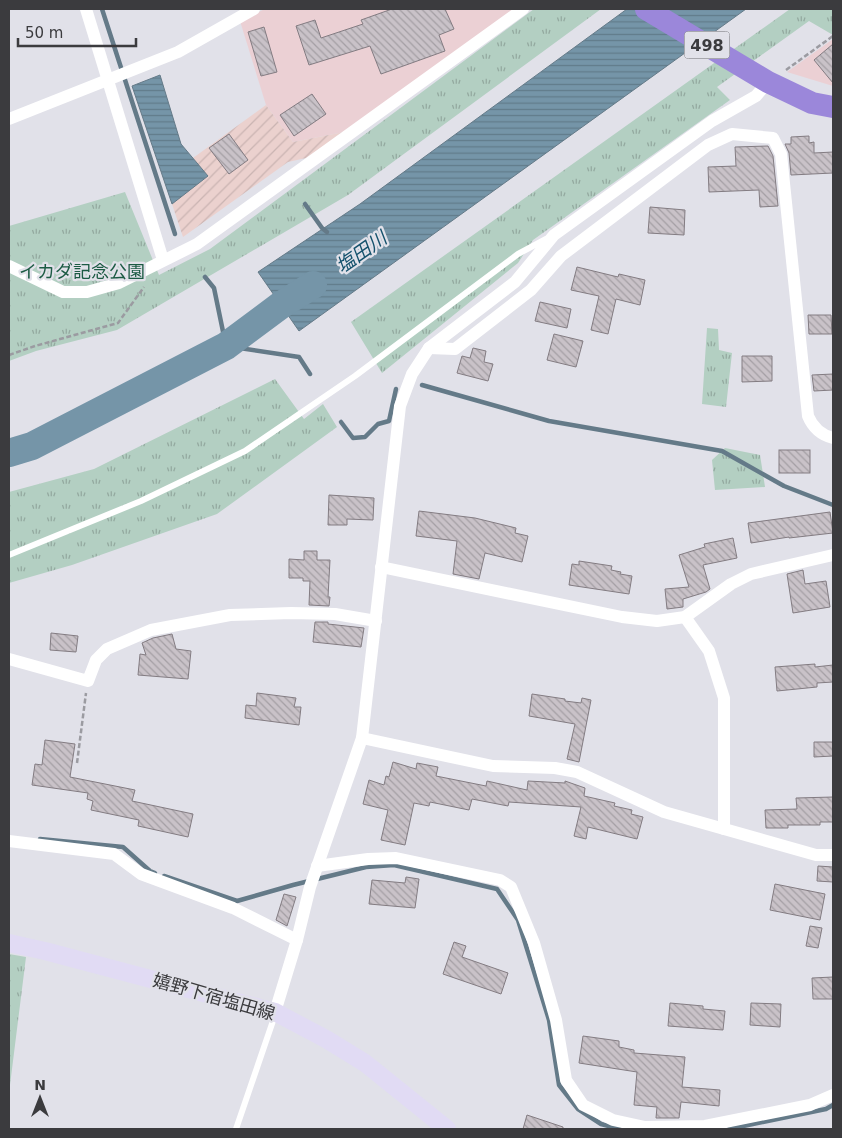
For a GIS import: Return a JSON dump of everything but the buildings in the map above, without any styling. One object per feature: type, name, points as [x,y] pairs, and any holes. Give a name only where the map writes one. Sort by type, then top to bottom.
[{"type":"highway","name":"498","points":[[646,9],[768,82],[812,103],[833,107]]},
{"type":"main road","name":"嬉野下宿塩田線","points":[[9,943],[275,1012],[365,1062],[447,1129]]},
{"type":"street","points":[[86,9],[112,79],[163,260]]},
{"type":"street","points":[[9,119],[178,52],[254,9]]},
{"type":"street","points":[[9,266],[63,292],[87,292],[119,283],[197,244],[523,9]]},
{"type":"street","points":[[275,1012],[297,940],[310,887],[362,738],[376,621],[380,567],[400,406],[412,374],[429,348],[515,282],[554,235],[712,121],[756,96],[768,82]]},
{"type":"street","points":[[429,348],[455,349],[531,290],[561,256],[708,145],[732,134],[773,138],[781,154],[808,416],[813,427],[826,436],[833,438]]},
{"type":"street","points":[[380,567],[622,616],[658,621],[685,617],[731,584],[751,574],[833,555]]},
{"type":"street","points":[[9,659],[88,681],[96,660],[107,649],[151,630],[230,615],[273,613],[335,614],[376,621]]},
{"type":"street","points":[[685,617],[709,651],[724,698],[724,829]]},
{"type":"street","points":[[362,738],[493,766],[555,768],[578,772],[664,812],[816,855],[833,854]]},
{"type":"street","points":[[9,841],[114,854],[141,874],[233,908],[297,940]]},
{"type":"street","points":[[317,866],[368,859],[396,858],[500,880],[511,887],[534,943],[556,1020],[566,1080],[583,1105],[613,1120],[645,1127],[705,1127],[810,1105],[833,1095]]},
{"type":"lane","points":[[9,554],[141,501],[245,451],[354,376],[518,254],[554,235]]},
{"type":"lane","points":[[236,1129],[275,1012]]},
{"type":"path","points":[[768,82],[833,36]]},
{"type":"path","points":[[9,356],[35,346],[118,323],[146,284]]},
{"type":"path","points":[[77,763],[88,681]]},
{"type":"shaded area","points":[[265,9],[517,9],[344,132],[293,142],[266,105],[240,21]]},
{"type":"shaded area","points":[[833,39],[833,86],[787,72]]},
{"type":"shaded area","points":[[266,105],[293,142],[344,132],[306,158],[288,162],[183,237],[172,204],[207,176],[193,158]]},
{"type":"green space","name":"イカダ記念公園","points":[[534,9],[601,9],[348,195],[117,330],[36,351],[9,361],[9,226],[125,192],[159,275],[210,249]]},
{"type":"green space","points":[[790,9],[833,9],[833,35],[809,21],[717,87],[730,100],[533,240],[518,263],[382,373],[351,322]]},
{"type":"green space","points":[[707,328],[718,329],[719,350],[732,353],[726,407],[702,404]]},
{"type":"green space","points":[[275,379],[304,419],[323,404],[337,427],[217,514],[72,565],[9,583],[9,492],[94,469]]},
{"type":"green space","points":[[725,448],[760,455],[765,487],[715,490],[712,460]]},
{"type":"green space","points":[[9,954],[26,957],[9,1093]]},
{"type":"water","points":[[627,9],[746,9],[299,331],[258,272],[360,204]]},
{"type":"water","points":[[160,75],[181,144],[208,176],[172,204],[132,86]]},
{"type":"waterway","points":[[102,9],[175,234]]},
{"type":"waterway","points":[[305,204],[327,232]]},
{"type":"waterway","points":[[205,277],[214,288],[226,346],[299,357],[310,374]]},
{"type":"waterway","name":"塩田川","points":[[9,453],[32,446],[226,346],[281,305],[313,285]]},
{"type":"waterway","points":[[422,385],[549,421],[722,451],[784,486],[833,505]]},
{"type":"waterway","points":[[341,422],[353,438],[365,437],[378,424],[389,421],[396,389]]},
{"type":"waterway","points":[[40,839],[123,847],[150,871],[155,873]]},
{"type":"waterway","points":[[164,876],[237,901],[366,867],[394,865],[497,889],[518,920],[549,1020],[559,1085],[578,1109],[601,1124],[620,1129]]},
{"type":"waterway","points":[[729,1129],[826,1109],[833,1105]]}]
